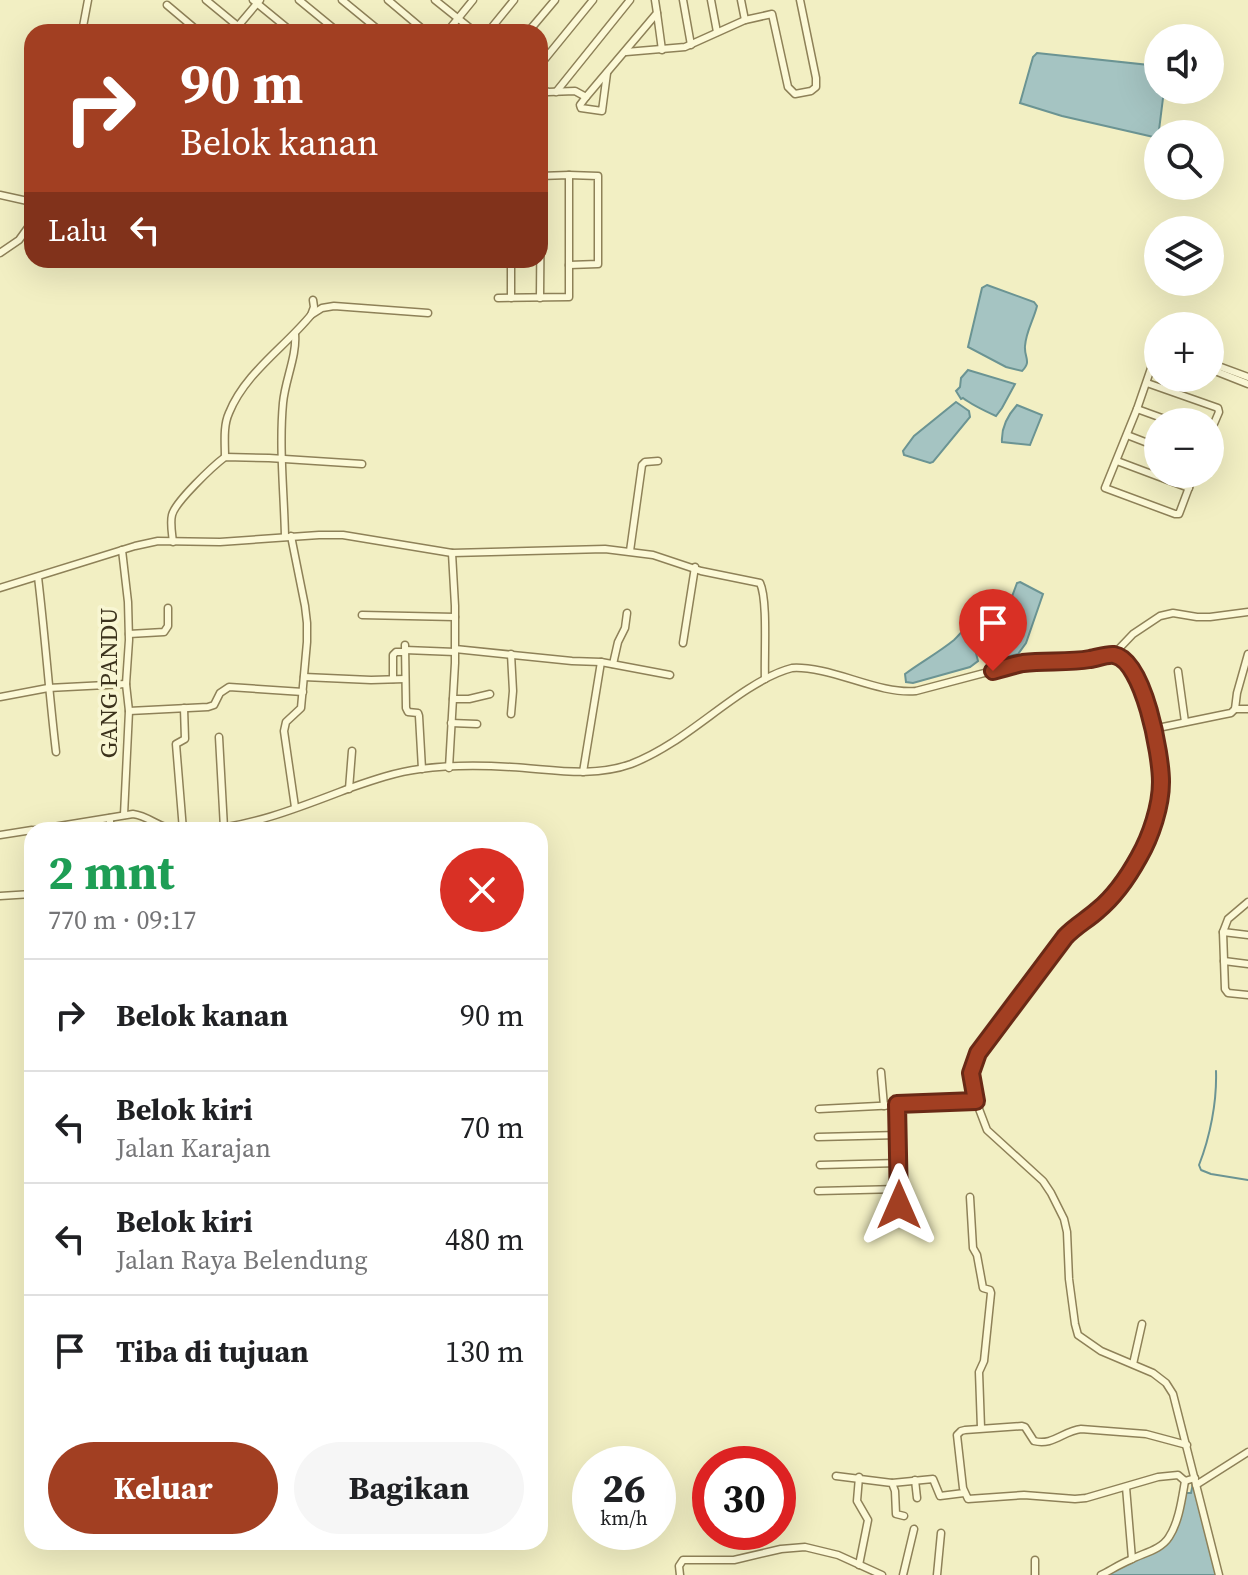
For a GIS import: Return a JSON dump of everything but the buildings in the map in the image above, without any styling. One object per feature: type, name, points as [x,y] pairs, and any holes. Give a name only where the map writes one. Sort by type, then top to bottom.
[{"type":"street","points":[[84,24],[88,0]]},
{"type":"street","points":[[206,0],[231,24]]},
{"type":"street","points":[[299,0],[328,24]]},
{"type":"street","points":[[342,0],[371,24]]},
{"type":"street","points":[[388,0],[416,24]]},
{"type":"street","points":[[435,0],[465,24]]},
{"type":"street","points":[[454,24],[473,0]]},
{"type":"street","points":[[494,24],[514,0]]},
{"type":"street","points":[[535,24],[555,0]]},
{"type":"street","points":[[548,55],[593,0]]},
{"type":"street","points":[[556,92],[630,0]]},
{"type":"street","points":[[655,0],[662,50]]},
{"type":"street","points":[[683,0],[691,45]]},
{"type":"street","points":[[711,0],[717,32]]},
{"type":"street","points":[[741,0],[745,20]]},
{"type":"street","points":[[626,52],[679,49],[745,20],[772,14],[788,87],[795,94],[811,91],[816,87],[816,78],[800,0]]},
{"type":"street","points":[[240,24],[257,1],[283,24]]},
{"type":"street","points":[[167,5],[190,24]]},
{"type":"street","points":[[602,111],[581,108],[580,105],[657,13]]},
{"type":"street","points":[[601,119],[607,73]]},
{"type":"street","points":[[548,91],[575,91],[586,97]]},
{"type":"street","points":[[498,298],[569,297],[569,175]]},
{"type":"street","points":[[548,176],[598,176],[598,264],[569,265]]},
{"type":"street","points":[[0,195],[24,200]]},
{"type":"street","points":[[0,253],[24,233]]},
{"type":"street","points":[[511,268],[511,298]]},
{"type":"street","points":[[540,268],[540,298]]},
{"type":"street","points":[[311,315],[313,300]]},
{"type":"street","points":[[173,542],[174,511],[225,457],[228,414],[248,382],[311,315],[322,308],[334,306],[428,313]]},
{"type":"street","points":[[295,334],[284,393],[282,459],[288,536],[305,606],[307,642],[301,708],[286,722],[284,731],[295,807]]},
{"type":"street","points":[[1224,368],[1248,377]]},
{"type":"street","points":[[1224,375],[1248,384]]},
{"type":"street","points":[[1144,391],[1105,488],[1179,514],[1189,488]]},
{"type":"street","points":[[1173,392],[1218,408]]},
{"type":"street","points":[[1137,409],[1144,412]]},
{"type":"street","points":[[1127,435],[1144,442]]},
{"type":"street","points":[[225,457],[362,464]]},
{"type":"street","points":[[630,551],[642,465],[658,461]]},
{"type":"street","points":[[1117,461],[1144,471]]},
{"type":"street","points":[[0,588],[150,542],[220,542],[343,535],[452,553],[630,551],[761,585],[765,679]]},
{"type":"street","name":"GANG PANDU","points":[[122,550],[129,634],[124,815]]},
{"type":"street","points":[[449,768],[455,651],[452,553]]},
{"type":"street","points":[[683,643],[695,567]]},
{"type":"street","points":[[38,577],[56,752]]},
{"type":"street","points":[[129,634],[164,632],[168,626],[168,608]]},
{"type":"street","points":[[248,822],[372,780],[422,769],[511,767],[583,772],[614,769],[648,757],[669,745],[726,703],[783,671],[804,668],[908,692],[1022,663],[1089,660],[1113,655],[1133,634],[1160,616],[1173,613],[1197,617],[1248,612]]},
{"type":"street","points":[[613,664],[627,613]]},
{"type":"street","points":[[362,615],[455,617]]},
{"type":"street","points":[[393,679],[393,655],[405,649],[601,662],[670,675]]},
{"type":"street","points":[[405,649],[406,711],[418,713],[422,769]]},
{"type":"street","points":[[511,654],[511,714]]},
{"type":"street","points":[[1153,729],[1231,713],[1235,709],[1248,654]]},
{"type":"street","points":[[1113,655],[1126,661],[1133,671],[1143,691],[1153,729],[1160,767],[1160,790],[1154,821],[1140,855],[1112,897],[1065,937],[978,1053],[971,1073],[976,1101],[987,1130],[1043,1181],[1064,1219],[1073,1314],[1078,1335],[1101,1351],[1153,1373],[1170,1388],[1180,1416],[1219,1575]]},
{"type":"street","points":[[583,772],[601,662]]},
{"type":"street","points":[[1178,671],[1185,722]]},
{"type":"street","points":[[304,677],[405,679]]},
{"type":"street","points":[[0,697],[48,688],[126,684]]},
{"type":"street","points":[[129,711],[212,706],[222,690],[229,687],[303,692]]},
{"type":"street","points":[[453,699],[490,694]]},
{"type":"street","points":[[182,822],[176,744],[185,739],[184,708]]},
{"type":"street","points":[[1235,709],[1248,709]]},
{"type":"street","points":[[451,723],[477,724]]},
{"type":"street","points":[[219,737],[224,822]]},
{"type":"street","points":[[349,789],[352,751]]},
{"type":"street","points":[[84,822],[141,815],[153,822]]},
{"type":"street","points":[[0,835],[24,831]]},
{"type":"street","points":[[0,896],[24,894]]},
{"type":"street","points":[[1246,905],[1228,919],[1223,932],[1225,989],[1228,993],[1248,995]]},
{"type":"street","points":[[1223,932],[1248,935]]},
{"type":"street","points":[[1224,961],[1248,964]]},
{"type":"street","points":[[881,1072],[884,1106]]},
{"type":"street","points":[[819,1109],[976,1101]]},
{"type":"street","points":[[897,1104],[899,1205]]},
{"type":"street","points":[[818,1137],[899,1135]]},
{"type":"street","points":[[820,1165],[899,1163]]},
{"type":"street","points":[[818,1191],[900,1189]]},
{"type":"street","points":[[970,1197],[973,1248],[983,1288],[991,1293],[984,1361],[979,1372],[981,1428]]},
{"type":"street","points":[[1133,1364],[1142,1324]]},
{"type":"street","points":[[1187,1445],[1146,1434],[1081,1429],[1054,1441],[1037,1443],[1025,1427],[981,1428],[961,1431],[957,1435],[964,1493],[968,1499],[977,1500],[1024,1495],[1086,1498],[1149,1479],[1174,1475],[1196,1482],[1248,1452]]},
{"type":"street","points":[[836,1476],[892,1483],[933,1479],[941,1496],[964,1493]]},
{"type":"street","points":[[859,1477],[857,1501],[868,1520],[859,1565]]},
{"type":"street","points":[[915,1480],[917,1498]]},
{"type":"street","points":[[1101,1575],[1160,1546],[1170,1536],[1185,1481]]},
{"type":"street","points":[[892,1483],[896,1514],[904,1516]]},
{"type":"street","points":[[1126,1487],[1132,1559]]},
{"type":"street","points":[[903,1575],[914,1529]]},
{"type":"street","points":[[937,1575],[941,1533]]},
{"type":"street","points":[[680,1575],[679,1566],[683,1560],[734,1560],[786,1548],[813,1548],[838,1555],[882,1575]]},
{"type":"street","points":[[1035,1560],[1035,1575]]},
{"type":"water","points":[[1037,53],[1144,64],[1144,104],[1162,104],[1160,120],[1144,120],[1144,135],[1020,103],[1033,57]]},
{"type":"water","points":[[987,285],[1034,302],[1037,306],[1027,335],[1027,362],[1022,371],[1006,367],[968,347],[982,288]]},
{"type":"water","points":[[968,370],[1015,384],[996,416],[961,399],[956,391]]},
{"type":"water","points":[[956,402],[969,411],[970,417],[933,462],[904,455],[903,451],[914,436]]},
{"type":"water","points":[[1017,405],[1042,415],[1030,445],[1002,442],[1006,422]]},
{"type":"water","points":[[1017,583],[1043,594],[1026,643],[1018,654],[995,660],[992,651]]},
{"type":"water","points":[[986,607],[994,610],[996,616],[985,648],[976,653],[978,661],[970,667],[913,683],[906,682],[905,674],[954,640]]},
{"type":"water","points":[[1193,1483],[1215,1563],[1215,1575],[1104,1575],[1158,1549],[1175,1527],[1186,1493],[1191,1493]]},
{"type":"waterway","points":[[1216,1071],[1212,1119],[1199,1165],[1201,1170],[1211,1174],[1248,1180]]},
{"type":"route","points":[[899,1205],[897,1104],[976,1101],[971,1068],[978,1053],[1065,937],[1103,906],[1126,878],[1140,855],[1159,799],[1161,781],[1151,718],[1143,691],[1126,661],[1113,655],[1089,660],[1022,663],[993,671]]}]
